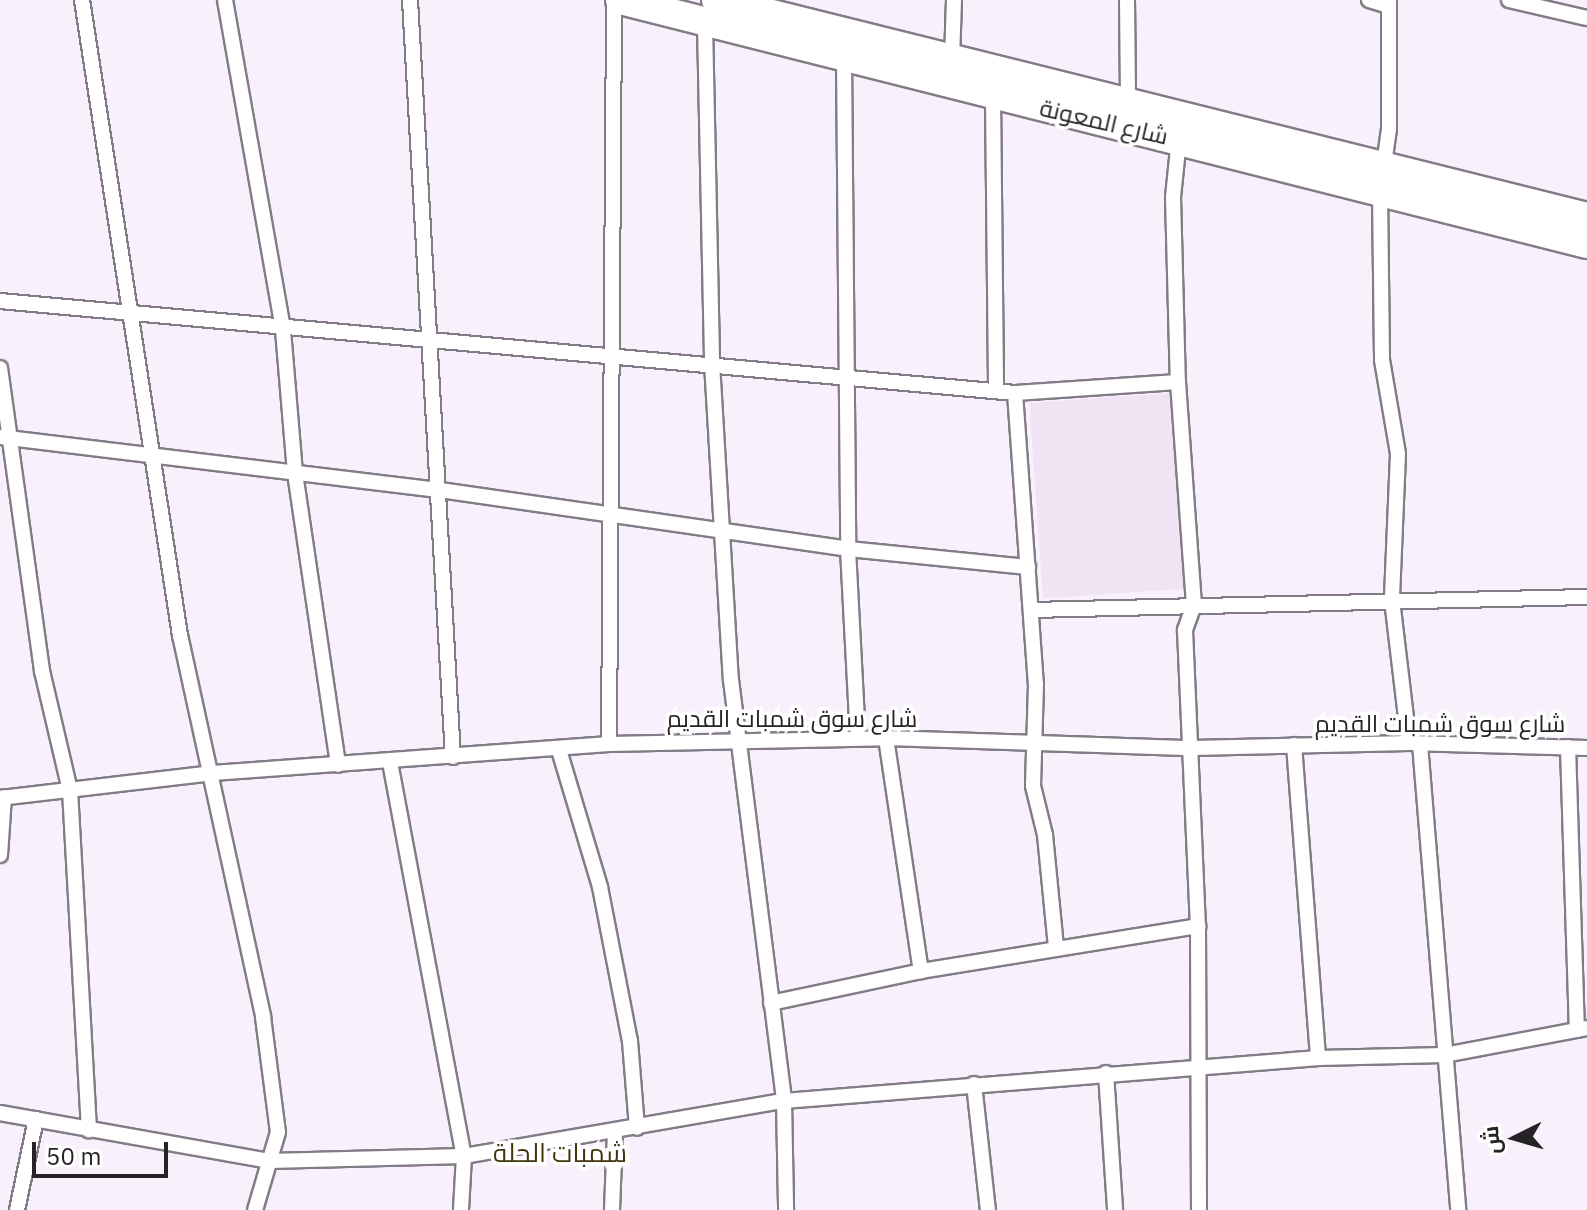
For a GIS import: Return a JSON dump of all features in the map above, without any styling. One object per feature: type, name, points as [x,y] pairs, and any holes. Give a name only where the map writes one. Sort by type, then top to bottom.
[{"type":"highway","name":"شارع المعونة","points":[[620,0],[710,12],[952,60],[1128,104],[1587,244]]},
{"type":"highway","name":"شارع المعونة","points":[[710,12],[844,57],[993,96],[1179,139],[1587,217]]},
{"type":"street","points":[[82,0],[155,454],[180,635],[213,773],[263,1017],[278,1132],[255,1210]]},
{"type":"street","points":[[225,0],[283,330],[295,473],[338,765]]},
{"type":"street","points":[[410,0],[453,757]]},
{"type":"street","points":[[609,744],[607,515],[614,0]]},
{"type":"street","points":[[952,60],[954,0]]},
{"type":"street","points":[[1127,0],[1128,104]]},
{"type":"street","points":[[1369,0],[1389,3],[1389,129],[1381,180],[1382,360],[1400,490],[1392,600],[1414,744],[1458,1210]]},
{"type":"street","points":[[1509,0],[1557,5],[1587,18]]},
{"type":"street","points":[[710,12],[712,363],[721,529],[736,740],[784,1101],[786,1210]]},
{"type":"street","points":[[844,57],[848,549],[858,738]]},
{"type":"street","points":[[993,96],[996,389]]},
{"type":"street","points":[[1179,139],[1173,197],[1178,382],[1194,605],[1185,630],[1198,926],[1201,1067],[1199,1210]]},
{"type":"street","points":[[0,301],[283,330],[712,363],[1015,393],[1178,382]]},
{"type":"street","points":[[0,368],[4,437],[42,671],[70,790],[89,1130]]},
{"type":"street","points":[[1015,393],[1036,684],[1031,745],[1056,947]]},
{"type":"street","points":[[4,437],[440,490],[848,549],[1028,567]]},
{"type":"street","points":[[1031,610],[1587,597]]},
{"type":"street","points":[[886,738],[921,971]]},
{"type":"street","name":"شارع سوق شمبات القديم","points":[[2,798],[213,773],[609,744],[886,738],[1192,748],[1414,744],[1587,748]]},
{"type":"street","points":[[1294,745],[1318,1058]]},
{"type":"street","points":[[0,1113],[269,1161],[464,1156],[615,1133],[784,1101],[1318,1058],[1444,1055],[1582,1029],[1568,747]]},
{"type":"street","points":[[559,750],[595,865],[630,1041],[637,1128]]},
{"type":"street","points":[[390,762],[464,1156],[461,1210]]},
{"type":"street","points":[[0,855],[2,798]]},
{"type":"street","points":[[771,1003],[921,971],[1198,926]]},
{"type":"street","points":[[1106,1073],[1115,1210]]},
{"type":"street","points":[[974,1084],[988,1210]]},
{"type":"street","points":[[17,1210],[36,1119]]},
{"type":"street","points":[[612,1210],[615,1133]]},
{"type":"shaded area","points":[[1172,393],[1186,589],[1043,598],[1029,403]]},
{"type":"district","name":"شمبات الحلة","points":[[560,1153]]}]
